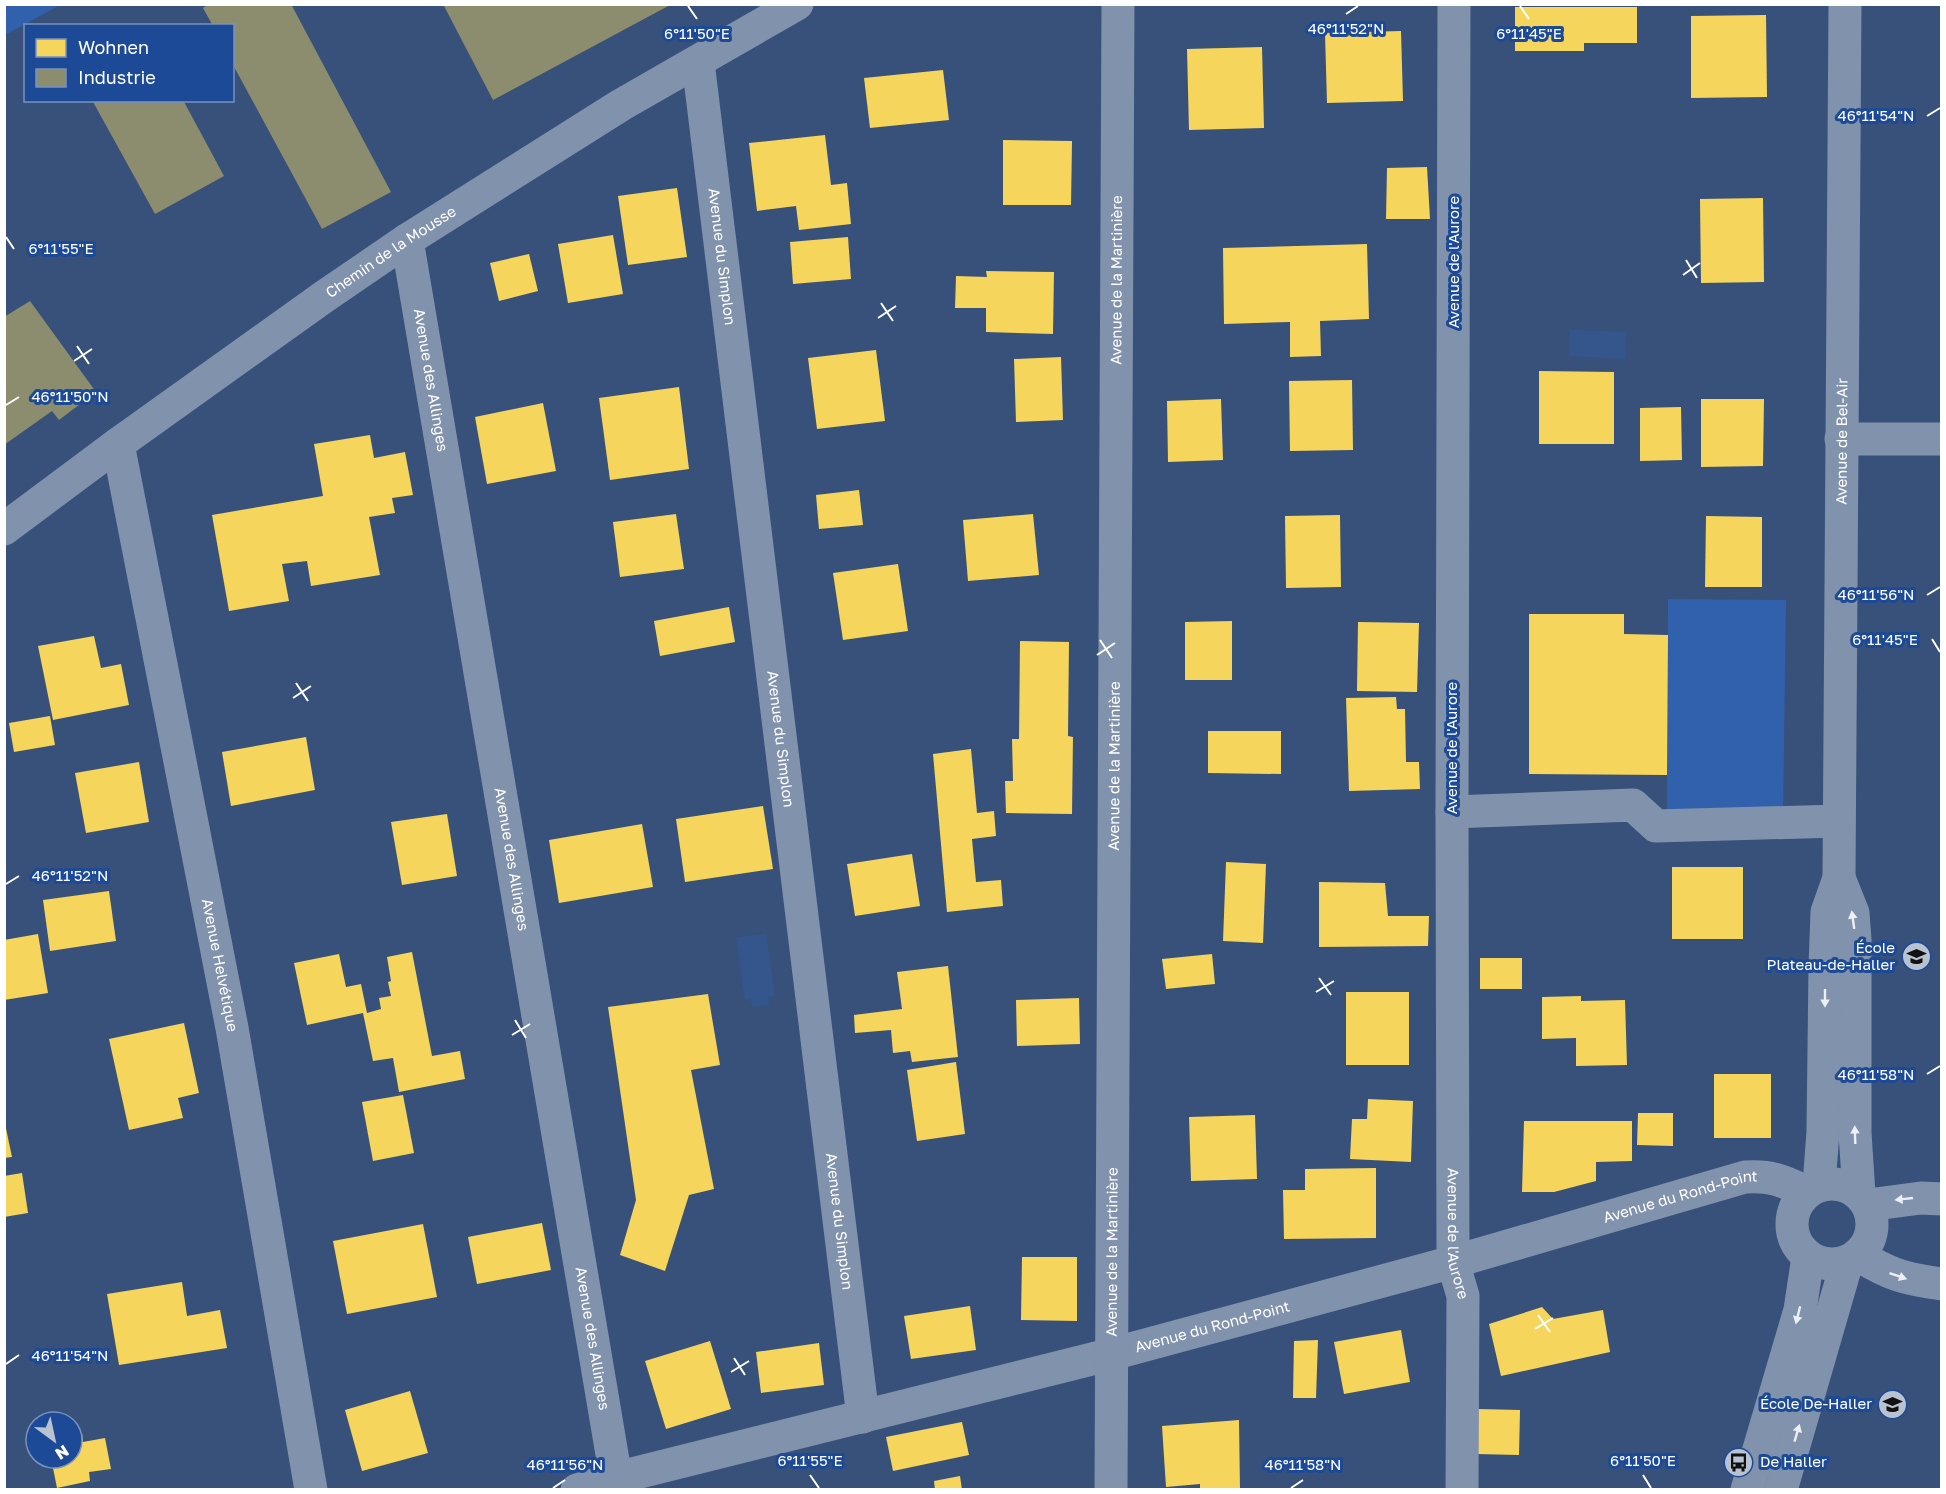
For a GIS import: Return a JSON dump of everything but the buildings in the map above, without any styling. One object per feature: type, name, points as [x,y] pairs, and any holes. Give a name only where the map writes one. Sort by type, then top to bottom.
[{"type":"street","name":"Chemin de la Mousse","points":[[4,529],[118,444],[407,240],[621,105],[797,4]]},
{"type":"street","name":"Avenue de la Martinière","points":[[1112,1490],[1118,4]]},
{"type":"street","name":"Avenue de l'Aurore","points":[[1454,4],[1453,1262],[1463,1296],[1462,1490]]},
{"type":"street","name":"Avenue de Bel-Air","points":[[1808,1257],[1798,1246],[1792,1233],[1792,1218],[1797,1203],[1813,1189],[1823,1132],[1827,912],[1839,878],[1845,4]]},
{"type":"street","name":"Avenue du Simplon","points":[[698,62],[863,1417]]},
{"type":"street","name":"Avenue des Allinges","points":[[407,240],[616,1478]]},
{"type":"street","points":[[1841,439],[1941,439]]},
{"type":"street","name":"Avenue Helvétique","points":[[118,444],[232,1028],[311,1490]]},
{"type":"street","points":[[1452,812],[1633,805],[1656,826],[1839,821]]},
{"type":"street","name":"Avenue de Bel-Air","points":[[1781,1490],[1853,1258],[1870,1237],[1872,1226],[1872,1215],[1863,1199],[1854,1133],[1855,940],[1853,913],[1839,878]]},
{"type":"street","name":"Avenue du Rond-Point","points":[[577,1490],[616,1478],[1112,1354],[1453,1262],[1744,1177],[1761,1176],[1780,1179],[1813,1189]]},
{"type":"street","points":[[1813,1189],[1840,1184],[1850,1187],[1863,1199],[1941,1199]]},
{"type":"street","points":[[1747,1490],[1800,1310],[1808,1257],[1820,1263],[1834,1264],[1853,1258],[1911,1280],[1941,1284]]},
{"type":"shaded area","points":[[5,4],[60,4],[60,5],[5,35]]},
{"type":"shaded area","points":[[1570,330],[1626,332],[1625,359],[1569,356]]},
{"type":"shaded area","points":[[1668,599],[1786,600],[1783,815],[1667,814]]},
{"type":"shaded area","points":[[766,934],[775,996],[768,997],[769,1005],[752,1007],[751,999],[745,1000],[736,937]]},
{"type":"place","name":"École Plateau-de-Haller","points":[[1916,957]]},
{"type":"place","name":"École De-Haller","points":[[1893,1404]]},
{"type":"place","name":"De Haller","points":[[1739,1462]]}]
